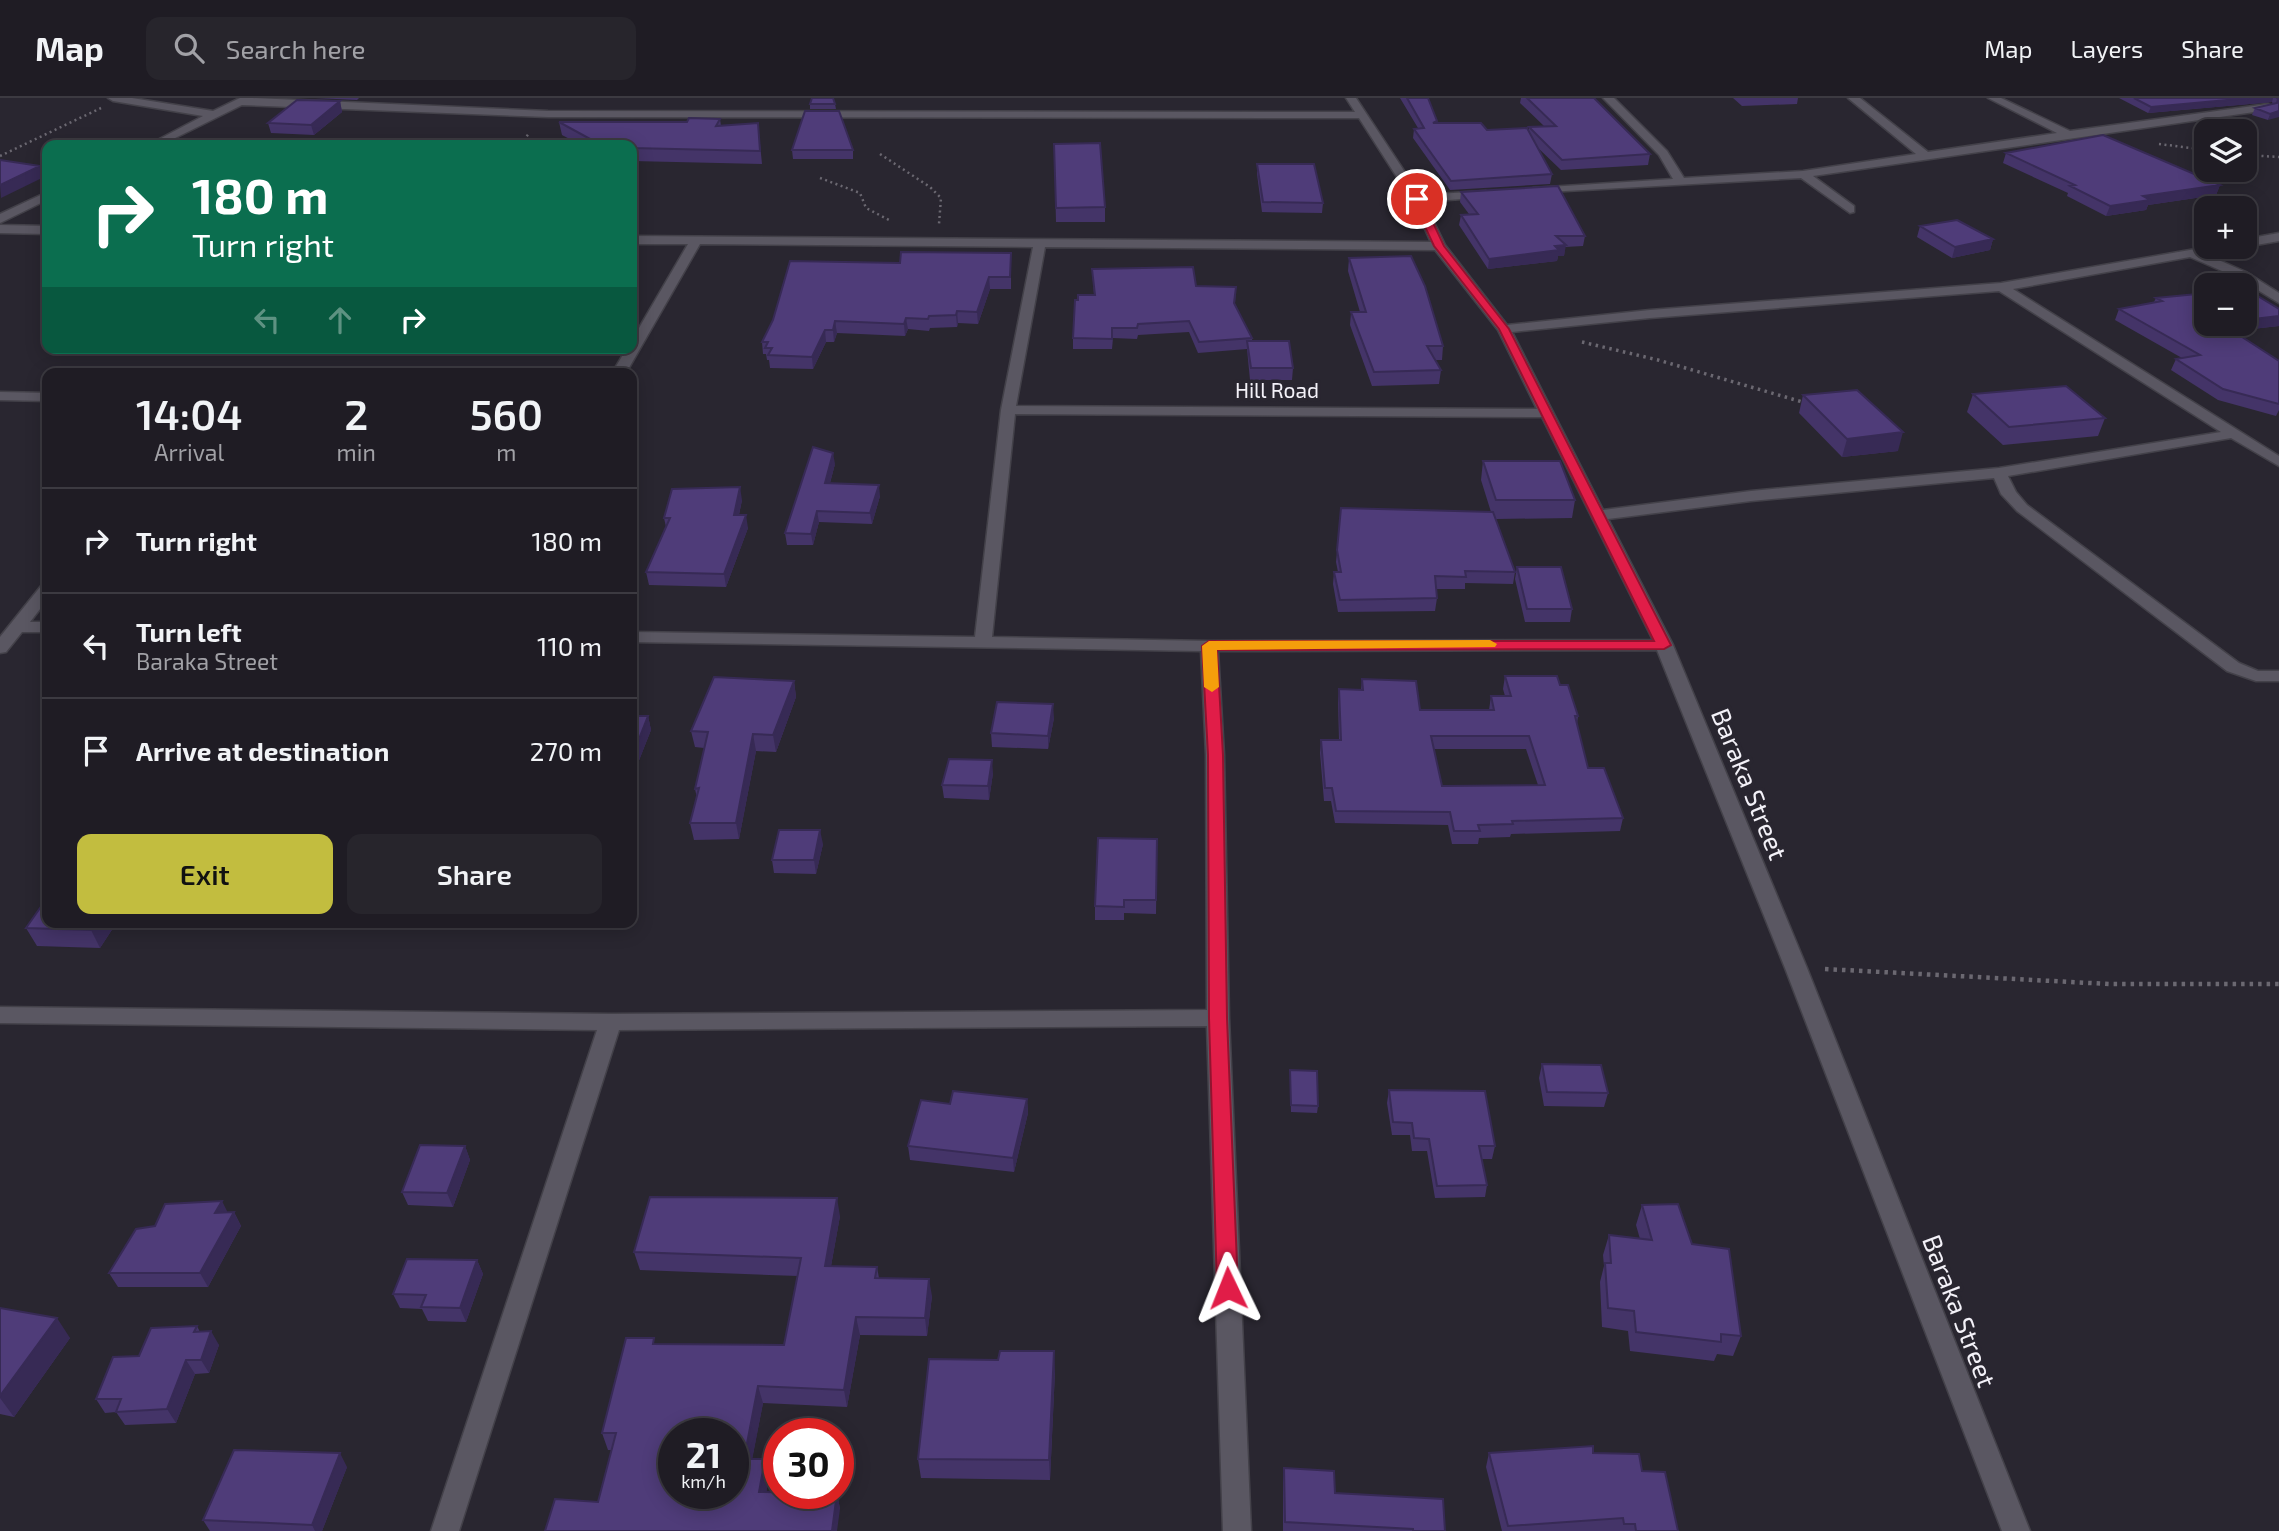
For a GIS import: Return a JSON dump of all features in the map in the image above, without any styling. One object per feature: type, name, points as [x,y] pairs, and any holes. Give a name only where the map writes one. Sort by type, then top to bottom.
[{"type":"street","points":[[1608,98],[1658,147],[1680,181]]},
{"type":"street","points":[[1853,98],[1926,156]]},
{"type":"street","points":[[1993,98],[2069,134]]},
{"type":"street","points":[[2248,98],[2273,109]]},
{"type":"street","points":[[117,99],[215,115]]},
{"type":"street","points":[[163,140],[244,100],[560,114],[1356,106]]},
{"type":"street","name":"Baraka Street","points":[[1356,106],[1417,199],[1440,246],[1504,329],[1664,645],[1796,968],[2016,1531]]},
{"type":"street","points":[[1513,192],[1803,174],[2069,134],[2273,109]]},
{"type":"street","points":[[1803,174],[1850,209]]},
{"type":"street","points":[[1417,199],[1500,193]]},
{"type":"street","points":[[0,219],[42,199]]},
{"type":"street","points":[[0,229],[42,230]]},
{"type":"street","points":[[2257,241],[2279,237]]},
{"type":"street","points":[[637,240],[1440,246]]},
{"type":"street","points":[[637,342],[696,241]]},
{"type":"street","points":[[983,642],[1008,410],[1039,244]]},
{"type":"street","points":[[1504,329],[1650,314],[2001,287],[2192,253],[2242,275],[2279,299]]},
{"type":"street","points":[[2001,287],[2279,462]]},
{"type":"street","points":[[0,396],[42,397]]},
{"type":"street","name":"Hill Road","points":[[1008,410],[1546,413]]},
{"type":"street","points":[[1599,515],[1751,496],[1999,473],[2119,455],[2231,434]]},
{"type":"street","points":[[1999,473],[2009,494],[2022,508],[2232,667],[2256,676],[2279,676]]},
{"type":"street","points":[[0,648],[42,596]]},
{"type":"street","points":[[18,627],[42,627]]},
{"type":"street","points":[[637,637],[1209,646],[1434,643],[1664,645]]},
{"type":"street","points":[[1209,646],[1216,755],[1218,1018],[1237,1531]]},
{"type":"street","points":[[0,1016],[611,1022],[1218,1018]]},
{"type":"street","points":[[445,1531],[611,1022]]},
{"type":"path","points":[[0,156],[117,99]]},
{"type":"path","points":[[880,154],[930,187],[941,198],[936,235],[953,243]]},
{"type":"path","points":[[2257,156],[2279,157]]},
{"type":"path","points":[[820,178],[860,192],[866,208],[891,221]]},
{"type":"path","points":[[1575,340],[1669,362],[1813,405]]},
{"type":"path","points":[[1796,968],[2113,984],[2279,984]]},
{"type":"building","points":[[812,98],[833,98],[835,104],[810,104]]},
{"type":"building","points":[[1407,98],[1428,98],[1437,121],[1433,123],[1481,123],[1487,130],[1527,128],[1552,174],[1451,181],[1414,129],[1424,128]]},
{"type":"building","points":[[1527,98],[1594,98],[1650,154],[1562,160],[1529,127],[1556,126]]},
{"type":"building","points":[[2134,98],[2249,98],[2151,107]]},
{"type":"building","points":[[2277,98],[2279,111],[2270,114],[2255,108],[2277,103]]},
{"type":"building","points":[[297,100],[340,101],[311,125],[268,123]]},
{"type":"building","points":[[805,111],[839,111],[853,150],[792,150]]},
{"type":"building","points":[[689,118],[720,119],[716,126],[758,123],[760,151],[637,148],[637,140],[592,140],[559,122],[687,122]]},
{"type":"building","points":[[2103,135],[2194,174],[2194,182],[2213,182],[2220,185],[2143,196],[2150,200],[2110,206],[2070,186],[2075,185],[2006,153]]},
{"type":"building","points":[[1100,143],[1105,207],[1056,208],[1054,144]]},
{"type":"building","points":[[0,160],[40,166],[0,185]]},
{"type":"building","points":[[1257,164],[1314,164],[1323,203],[1263,202]]},
{"type":"building","points":[[1558,186],[1585,236],[1556,236],[1566,245],[1555,246],[1559,250],[1489,259],[1461,215],[1478,214],[1461,192]]},
{"type":"building","points":[[1957,220],[1993,239],[1955,247],[1920,226]]},
{"type":"building","points":[[901,252],[1011,253],[1010,277],[989,277],[977,312],[957,311],[956,315],[929,316],[928,319],[906,318],[904,324],[835,321],[833,330],[825,330],[812,357],[768,355],[772,348],[765,348],[768,342],[762,342],[773,320],[790,261],[900,263]]},
{"type":"building","points":[[1411,256],[1425,286],[1443,346],[1427,346],[1441,370],[1374,372],[1351,312],[1366,312],[1349,258]]},
{"type":"building","points":[[1193,267],[1196,286],[1236,287],[1234,303],[1252,338],[1199,342],[1189,321],[1138,324],[1137,328],[1112,328],[1112,339],[1073,338],[1075,300],[1078,300],[1078,295],[1095,295],[1092,269]]},
{"type":"building","points":[[2194,294],[2194,336],[2240,336],[2279,361],[2279,404],[2223,389],[2176,359],[2200,355],[2119,309],[2162,301],[2156,298]]},
{"type":"building","points":[[2257,296],[2279,309],[2279,316],[2257,319]]},
{"type":"building","points":[[1247,341],[1289,341],[1293,368],[1251,368]]},
{"type":"building","points":[[2066,386],[2105,418],[2009,427],[1973,394]]},
{"type":"building","points":[[1857,390],[1903,432],[1847,439],[1803,395]]},
{"type":"building","points":[[813,447],[833,453],[825,483],[879,485],[870,513],[817,511],[811,534],[785,533]]},
{"type":"building","points":[[1483,461],[1560,461],[1575,500],[1496,500]]},
{"type":"building","points":[[740,487],[734,515],[746,515],[724,574],[646,572],[670,518],[664,518],[672,489]]},
{"type":"building","points":[[1341,508],[1493,512],[1515,572],[1465,571],[1466,577],[1435,576],[1437,598],[1340,600],[1334,572],[1341,572],[1337,550]]},
{"type":"building","points":[[1517,567],[1561,567],[1572,609],[1527,609]]},
{"type":"building","points":[[1505,676],[1557,676],[1560,685],[1568,685],[1578,716],[1575,716],[1588,768],[1604,768],[1623,818],[1512,821],[1513,824],[1478,825],[1480,831],[1454,831],[1450,812],[1336,811],[1332,788],[1325,788],[1321,740],[1341,740],[1339,689],[1363,690],[1362,679],[1416,681],[1420,710],[1494,710],[1491,696],[1511,696]],"holes":[[[1431,736],[1529,736],[1545,785],[1442,786]]]},
{"type":"building","points":[[714,677],[794,681],[773,735],[753,734],[736,823],[690,823],[708,732],[691,731]]},
{"type":"building","points":[[997,702],[1053,704],[1048,736],[991,733]]},
{"type":"building","points":[[637,716],[648,716],[637,744]]},
{"type":"building","points":[[949,759],[992,760],[988,786],[942,785]]},
{"type":"building","points":[[779,830],[820,830],[814,860],[772,860]]},
{"type":"building","points":[[1098,838],[1157,839],[1156,900],[1124,900],[1124,907],[1095,906]]},
{"type":"building","points":[[42,905],[42,928],[92,928],[91,930],[26,928]]},
{"type":"building","points":[[1542,1064],[1601,1065],[1608,1093],[1547,1092]]},
{"type":"building","points":[[1290,1070],[1317,1071],[1318,1106],[1291,1105]]},
{"type":"building","points":[[1389,1090],[1485,1091],[1495,1146],[1479,1146],[1487,1185],[1437,1186],[1429,1139],[1414,1138],[1412,1123],[1393,1122]]},
{"type":"building","points":[[953,1091],[1027,1099],[1013,1158],[908,1146],[921,1100],[950,1104]]},
{"type":"building","points":[[420,1145],[465,1146],[447,1193],[402,1192]]},
{"type":"building","points":[[650,1197],[837,1198],[825,1266],[877,1267],[875,1278],[929,1279],[925,1318],[856,1317],[844,1390],[758,1386],[749,1433],[749,1418],[658,1418],[658,1509],[749,1509],[749,1459],[763,1459],[759,1492],[763,1492],[763,1509],[835,1509],[832,1531],[545,1531],[555,1499],[598,1502],[616,1433],[602,1433],[626,1338],[654,1338],[653,1344],[784,1345],[801,1258],[634,1252]]},
{"type":"building","points":[[222,1201],[215,1213],[234,1212],[200,1273],[109,1273],[136,1229],[155,1226],[165,1204]]},
{"type":"building","points":[[1678,1204],[1692,1244],[1729,1249],[1741,1336],[1721,1334],[1721,1342],[1636,1332],[1634,1311],[1608,1308],[1605,1263],[1611,1263],[1609,1235],[1652,1240],[1642,1205]]},
{"type":"building","points":[[407,1259],[477,1260],[460,1308],[421,1307],[426,1295],[393,1294]]},
{"type":"building","points":[[0,1308],[57,1318],[0,1396]]},
{"type":"building","points":[[197,1326],[194,1332],[211,1331],[201,1360],[186,1360],[167,1409],[116,1412],[121,1399],[96,1399],[113,1357],[139,1356],[151,1328]]},
{"type":"building","points":[[1000,1351],[1054,1351],[1049,1460],[918,1459],[929,1359],[998,1360]]},
{"type":"building","points":[[1593,1446],[1593,1453],[1639,1454],[1642,1471],[1665,1472],[1678,1531],[1636,1531],[1635,1524],[1624,1524],[1623,1518],[1508,1526],[1489,1453]]},
{"type":"building","points":[[234,1450],[340,1453],[312,1525],[203,1520]]},
{"type":"building","points":[[1284,1468],[1334,1471],[1335,1493],[1443,1499],[1445,1531],[1285,1522]]},
{"type":"slow traffic","points":[[1212,687],[1209,646],[1490,644]]},
{"type":"route","points":[[1228,1288],[1218,1018],[1216,755],[1209,646],[1434,643],[1664,645],[1504,329],[1440,246],[1417,199]]}]
